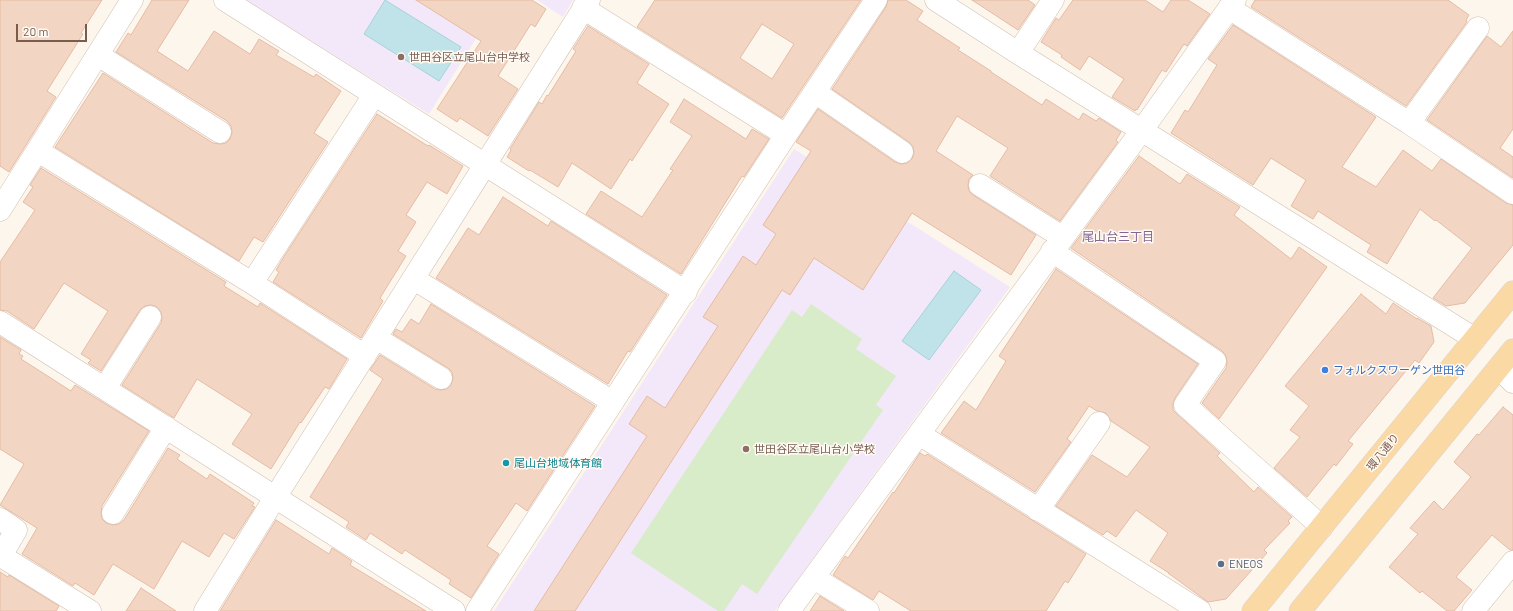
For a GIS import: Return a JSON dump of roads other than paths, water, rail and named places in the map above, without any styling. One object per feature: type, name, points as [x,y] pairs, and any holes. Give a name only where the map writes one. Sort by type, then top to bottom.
[{"type":"main road","name":"環八通り","points":[[1253,611],[1513,292]]},
{"type":"main road","points":[[1300,611],[1506,375],[1513,350]]},
{"type":"street","points":[[0,210],[132,0]]},
{"type":"street","points":[[225,0],[686,292]]},
{"type":"street","points":[[477,611],[612,402],[686,292],[786,135],[876,0]]},
{"type":"street","points":[[936,0],[1018,53],[1475,339]]},
{"type":"street","points":[[1018,53],[1053,0]]},
{"type":"street","points":[[205,611],[586,4],[786,135]]},
{"type":"street","points":[[789,611],[1142,130],[1232,4],[1513,192]]},
{"type":"street","points":[[1409,123],[1478,28]]},
{"type":"street","points":[[98,55],[220,132]]},
{"type":"street","points":[[815,92],[902,152]]},
{"type":"street","points":[[252,283],[374,95]]},
{"type":"street","points":[[38,151],[252,283],[370,347],[441,378]]},
{"type":"street","points":[[980,185],[1215,362],[1185,405],[1322,527]]},
{"type":"street","points":[[414,279],[612,402]]},
{"type":"street","points":[[105,388],[150,317]]},
{"type":"street","points":[[0,322],[276,496],[454,611]]},
{"type":"street","points":[[1038,510],[1099,424]]},
{"type":"street","points":[[113,513],[166,427]]},
{"type":"street","points":[[919,434],[1200,611]]},
{"type":"street","points":[[0,519],[16,530],[1,556],[90,611]]},
{"type":"street","points":[[1472,611],[1513,562]]},
{"type":"street","points":[[814,578],[868,611]]},
{"type":"water","points":[[385,0],[461,47],[439,81],[364,34]]},
{"type":"water","points":[[954,271],[981,290],[929,360],[902,341]]},
{"type":"place","name":"世田谷区立尾山台中学校","points":[[401,57]]},
{"type":"place","name":"フォルクスワーゲン世田谷","points":[[1325,370]]},
{"type":"place","name":"世田谷区立尾山台小学校","points":[[746,449]]},
{"type":"place","name":"尾山台地域体育館","points":[[506,463]]},
{"type":"place","name":"ENEOS","points":[[1221,564]]},
{"type":"district","name":"尾山台三丁目","points":[[1118,237]]}]
